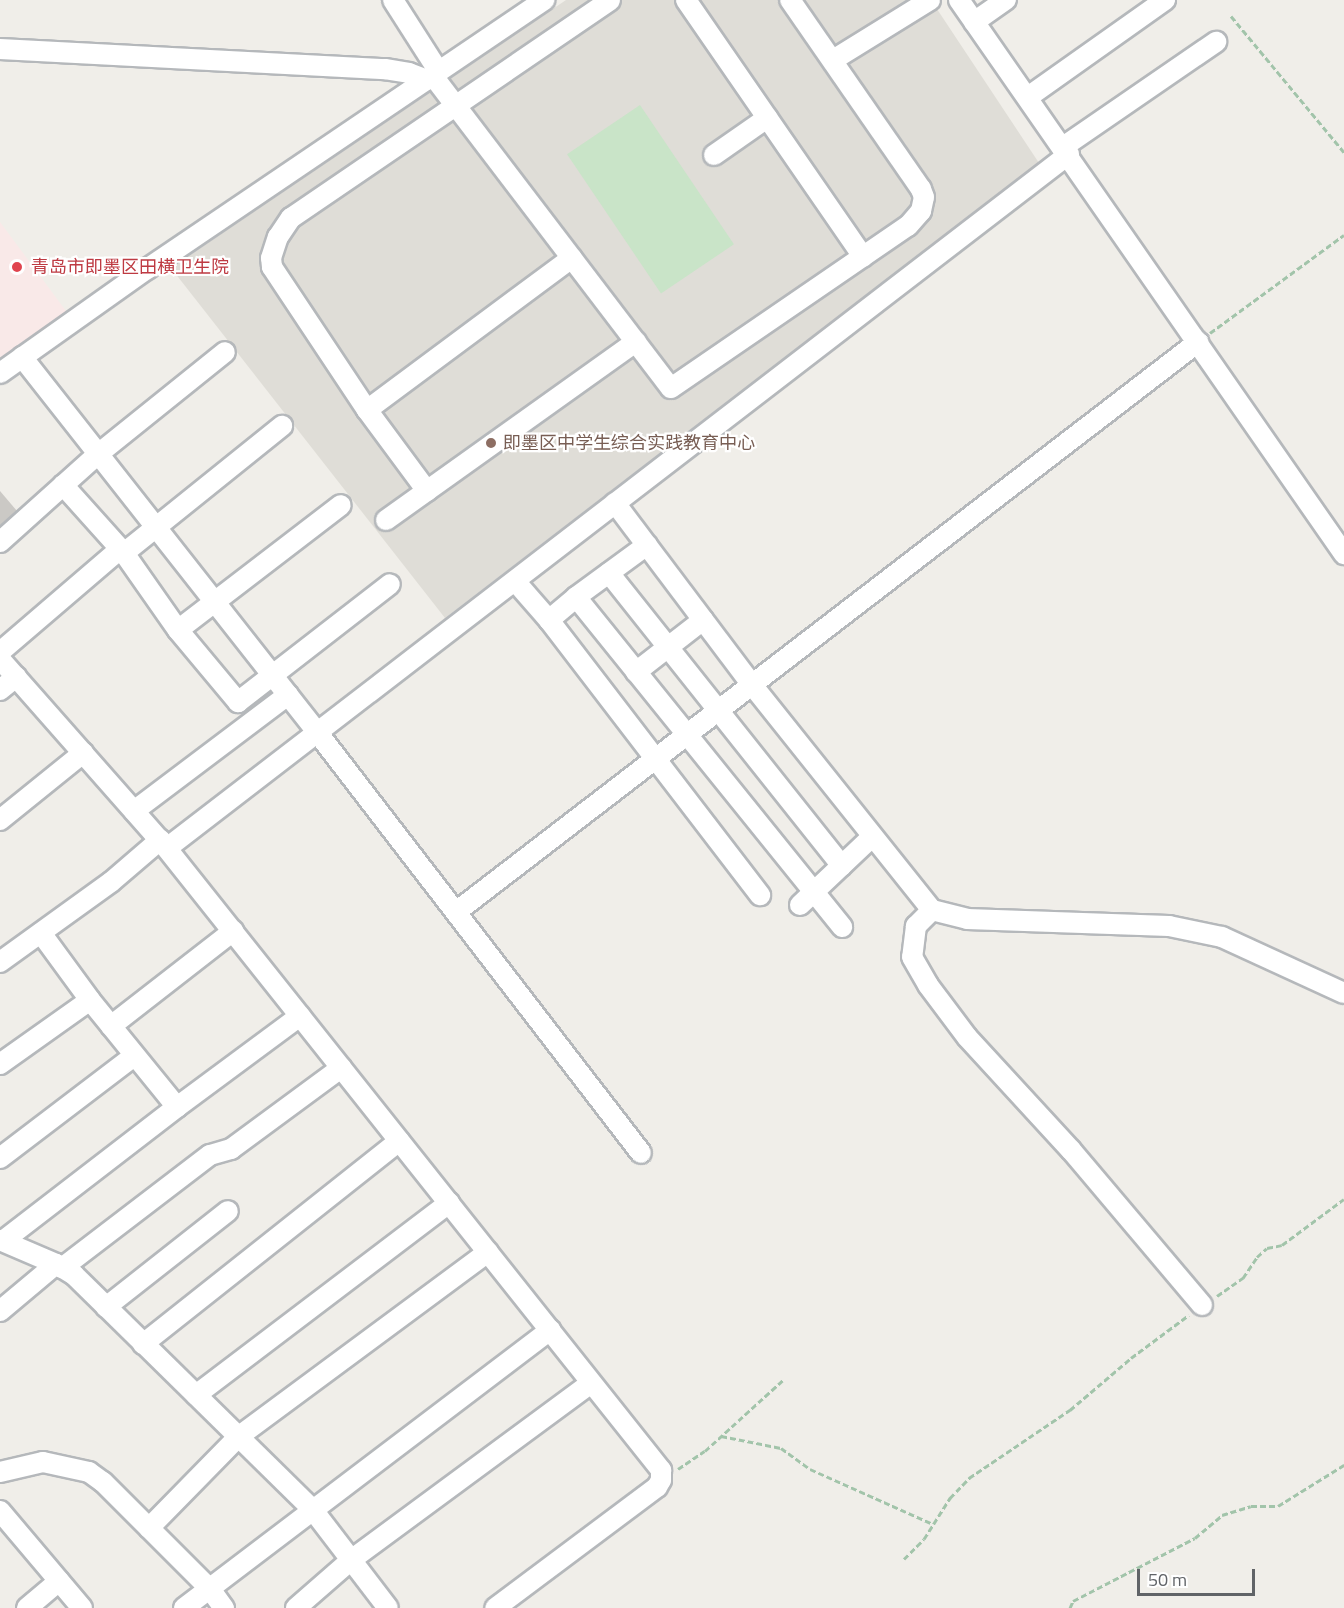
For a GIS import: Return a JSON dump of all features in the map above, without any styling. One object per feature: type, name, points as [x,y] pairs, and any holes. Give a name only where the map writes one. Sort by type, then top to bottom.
[{"type":"street","points":[[393,0],[433,76],[671,388],[908,226],[921,211],[924,197],[833,60],[790,0]]},
{"type":"street","points":[[0,373],[157,262],[544,0]]},
{"type":"street","points":[[427,491],[367,410],[272,267],[271,258],[278,237],[291,218],[610,0]]},
{"type":"street","points":[[686,0],[863,257]]},
{"type":"street","points":[[833,60],[930,0]]},
{"type":"street","points":[[959,0],[1344,554]]},
{"type":"street","points":[[974,22],[1006,0]]},
{"type":"street","points":[[1028,97],[1165,0]]},
{"type":"street","points":[[0,962],[317,732],[615,504],[1066,151],[1216,42]]},
{"type":"street","points":[[0,49],[386,69],[433,76]]},
{"type":"street","points":[[714,155],[767,118]]},
{"type":"street","points":[[367,410],[572,258]]},
{"type":"street","points":[[386,520],[636,342]]},
{"type":"street","points":[[456,912],[1198,342]]},
{"type":"street","points":[[0,542],[97,454],[225,352]]},
{"type":"street","points":[[22,357],[317,732],[641,1154]]},
{"type":"street","points":[[0,652],[122,551],[155,528],[282,426]]},
{"type":"street","points":[[63,485],[122,551],[178,630],[238,702],[390,584]]},
{"type":"street","points":[[615,504],[753,686],[932,910],[967,919],[1169,926],[1222,937],[1344,993]]},
{"type":"street","points":[[178,630],[341,505]]},
{"type":"street","points":[[549,620],[576,597],[647,545]]},
{"type":"street","points":[[609,573],[842,866]]},
{"type":"street","points":[[515,581],[549,620],[760,895]]},
{"type":"street","points":[[576,597],[687,736],[807,899],[842,927]]},
{"type":"street","points":[[636,672],[703,620]]},
{"type":"street","points":[[0,659],[164,844],[661,1470],[661,1480],[657,1486],[495,1608]]},
{"type":"street","points":[[0,690],[16,677]]},
{"type":"street","points":[[134,811],[288,695]]},
{"type":"street","points":[[0,820],[83,753]]},
{"type":"street","points":[[807,899],[873,836]]},
{"type":"street","points":[[932,910],[916,926],[912,957],[928,985],[967,1037],[1071,1150],[1202,1305]]},
{"type":"street","points":[[111,1026],[233,931]]},
{"type":"street","points":[[41,933],[90,1000],[177,1107]]},
{"type":"street","points":[[0,1064],[90,1000]]},
{"type":"street","points":[[300,1016],[1,1241],[59,1266],[74,1275],[313,1510],[388,1608]]},
{"type":"street","points":[[0,1158],[134,1056]]},
{"type":"street","points":[[0,1311],[210,1155],[231,1149],[341,1068]]},
{"type":"street","points":[[143,1344],[399,1141]]},
{"type":"street","points":[[196,1395],[449,1203]]},
{"type":"street","points":[[106,1306],[228,1210]]},
{"type":"street","points":[[149,1528],[238,1437],[488,1252]]},
{"type":"street","points":[[184,1608],[550,1330]]},
{"type":"street","points":[[296,1608],[351,1560],[591,1383]]},
{"type":"street","points":[[0,1472],[44,1462],[89,1472],[103,1482],[210,1589],[224,1608]]},
{"type":"street","points":[[0,1511],[82,1608]]},
{"type":"street","points":[[27,1608],[59,1581]]},
{"type":"path","points":[[1231,16],[1344,152]]},
{"type":"path","points":[[1198,342],[1344,235]]},
{"type":"path","points":[[904,1559],[933,1524],[950,1498],[969,1478],[1070,1410],[1131,1358],[1202,1305],[1243,1278],[1257,1257],[1267,1248],[1282,1245],[1344,1199]]},
{"type":"path","points":[[661,1470],[679,1468],[721,1436],[783,1380]]},
{"type":"path","points":[[721,1436],[781,1448],[810,1469],[933,1524]]},
{"type":"path","points":[[1070,1608],[1073,1601],[1195,1539],[1222,1515],[1251,1506],[1278,1506],[1344,1465]]},
{"type":"shaded area","name":"即墨区中学生综合实践教育中心","points":[[566,0],[931,0],[1039,163],[445,618],[171,268]]},
{"type":"shaded area","name":"青岛市即墨区田横卫生院","points":[[0,222],[66,311],[0,362]]},
{"type":"green space","points":[[640,105],[734,244],[661,293],[567,154]]},
{"type":"building","points":[[0,491],[17,511],[0,526]]},
{"type":"place","name":"青岛市即墨区田横卫生院","points":[[17,267]]},
{"type":"place","name":"即墨区中学生综合实践教育中心","points":[[491,443]]}]
